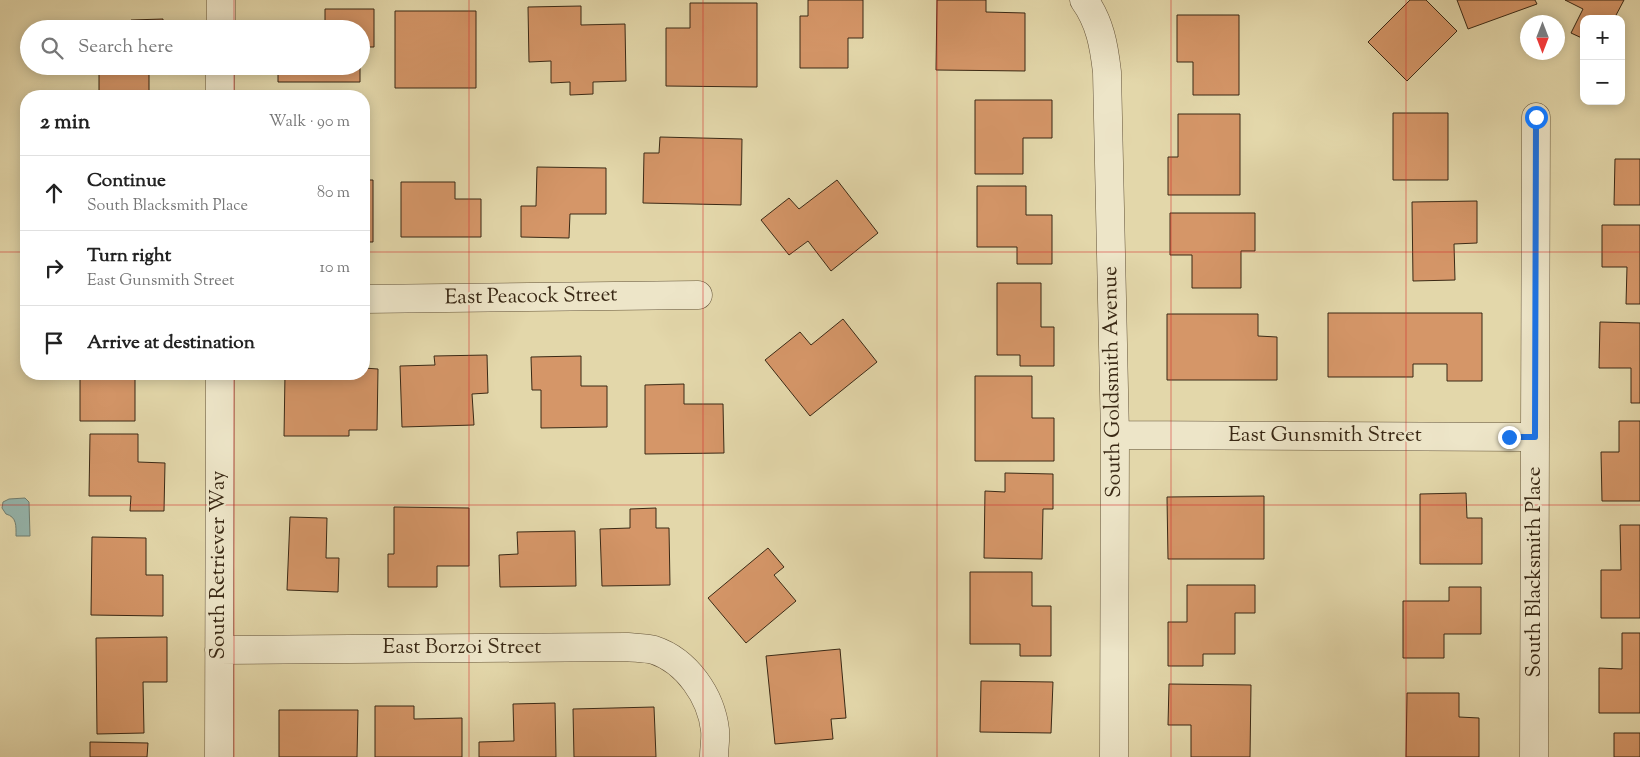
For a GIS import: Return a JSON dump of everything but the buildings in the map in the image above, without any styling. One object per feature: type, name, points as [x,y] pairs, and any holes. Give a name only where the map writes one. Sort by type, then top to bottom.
[{"type":"street","points":[[220,20],[221,0]]},
{"type":"street","name":"South Goldsmith Avenue","points":[[1088,5],[1103,40],[1107,72],[1115,435],[1114,757]]},
{"type":"street","points":[[220,75],[220,90]]},
{"type":"street","name":"South Blacksmith Place","points":[[1534,757],[1536,117]]},
{"type":"street","name":"East Peacock Street","points":[[370,299],[698,295]]},
{"type":"street","name":"South Retriever Way","points":[[219,757],[220,380]]},
{"type":"street","name":"East Gunsmith Street","points":[[1115,435],[1535,437]]},
{"type":"street","name":"East Borzoi Street","points":[[219,650],[627,647],[654,650],[677,662],[694,679],[708,702],[715,729],[714,757]]},
{"type":"water","points":[[25,498],[29,502],[30,536],[16,536],[15,522],[2,508],[3,502],[9,499]]},
{"type":"route","points":[[1509,437],[1535,437],[1536,117]]}]
